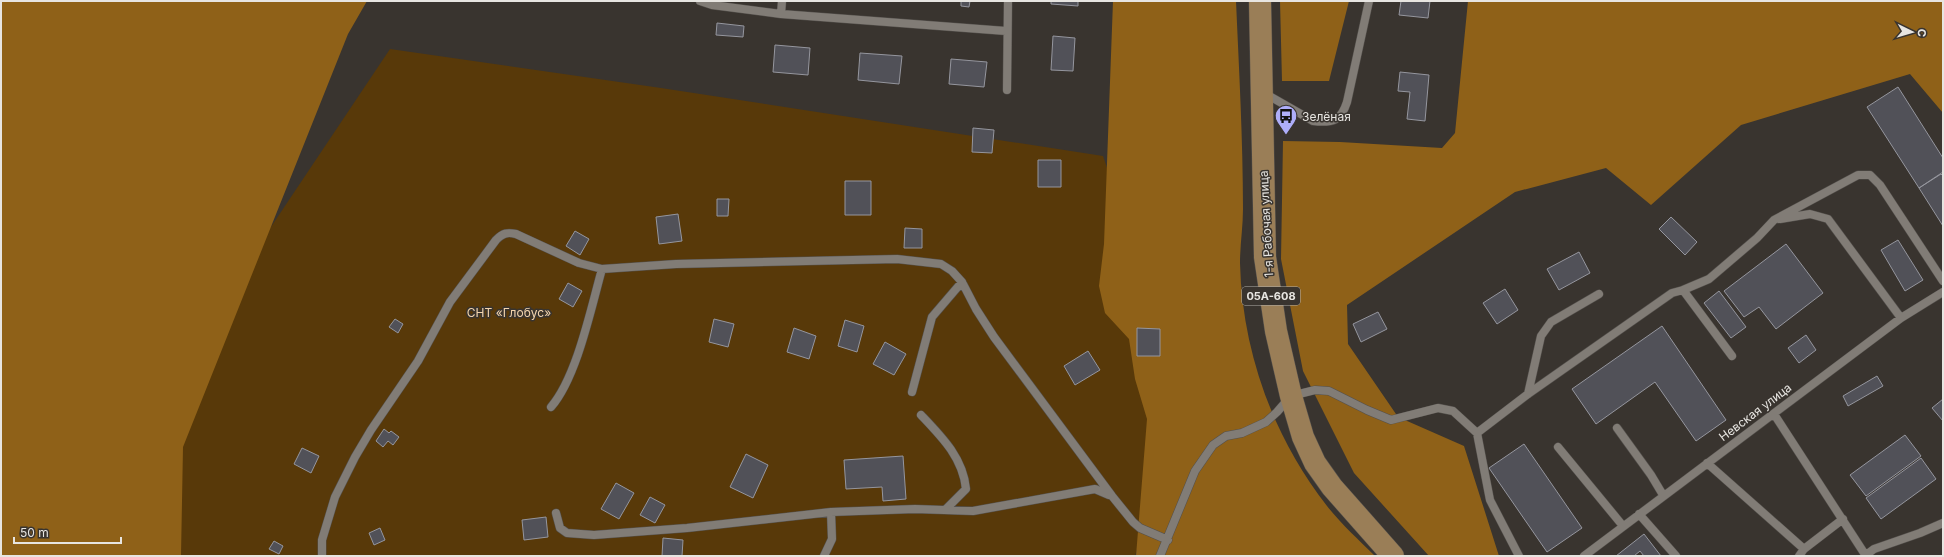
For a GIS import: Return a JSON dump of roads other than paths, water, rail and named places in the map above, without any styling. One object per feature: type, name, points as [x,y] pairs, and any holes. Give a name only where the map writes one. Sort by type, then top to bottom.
[{"type":"main road","name":"1-я Рабочая улица","points":[[1260,1],[1265,257],[1276,332],[1291,396],[1302,437],[1315,463],[1332,487],[1393,556]]},
{"type":"lane","points":[[700,1],[712,5],[781,14],[1006,31]]},
{"type":"lane","points":[[781,14],[782,1]]},
{"type":"lane","points":[[1007,90],[1006,31],[1008,1]]},
{"type":"lane","points":[[1262,92],[1313,121],[1322,122],[1336,120],[1344,113],[1347,102],[1368,1]]},
{"type":"lane","points":[[1477,433],[1528,394],[1672,293],[1709,280],[1757,238],[1774,220],[1858,175],[1870,175],[1880,185],[1943,281]]},
{"type":"lane","points":[[1774,220],[1810,214],[1828,219],[1900,318]]},
{"type":"lane","points":[[322,556],[322,540],[333,503],[340,485],[355,457],[371,430],[418,361],[450,302],[502,234],[516,234],[579,263],[602,269],[676,264],[897,259],[941,264],[952,271],[962,282],[976,309],[994,337],[1133,522],[1140,528],[1168,540]]},
{"type":"lane","points":[[551,407],[559,398],[569,376],[602,269]]},
{"type":"lane","points":[[912,392],[932,317],[962,282]]},
{"type":"lane","points":[[1683,290],[1732,356]]},
{"type":"lane","name":"Невская улица","points":[[1584,556],[1900,318],[1943,292]]},
{"type":"lane","points":[[1528,394],[1541,336],[1551,322],[1599,294]]},
{"type":"lane","points":[[1160,556],[1168,540],[1182,500],[1195,471],[1213,444],[1226,436],[1242,433],[1266,422],[1291,396],[1315,390],[1329,391],[1391,420],[1438,408],[1453,411],[1477,433],[1490,500],[1519,556]]},
{"type":"lane","points":[[1774,414],[1866,556],[1874,549],[1920,533],[1943,523]]},
{"type":"lane","points":[[921,415],[951,447],[965,476],[966,489],[944,510]]},
{"type":"lane","points":[[1617,428],[1651,474],[1663,495]]},
{"type":"lane","points":[[1558,447],[1623,526]]},
{"type":"lane","points":[[1707,463],[1801,552],[1843,519]]},
{"type":"lane","points":[[556,512],[560,528],[567,533],[594,535],[687,528],[831,512],[915,509],[973,511],[1094,489],[1112,496]]},
{"type":"lane","points":[[824,556],[832,539],[831,512]]},
{"type":"lane","points":[[1639,514],[1676,556]]},
{"type":"place","name":"Зелёная","points":[[1286,136]]},
{"type":"park label","name":"СНТ «Глобус»","points":[[509,312]]}]
